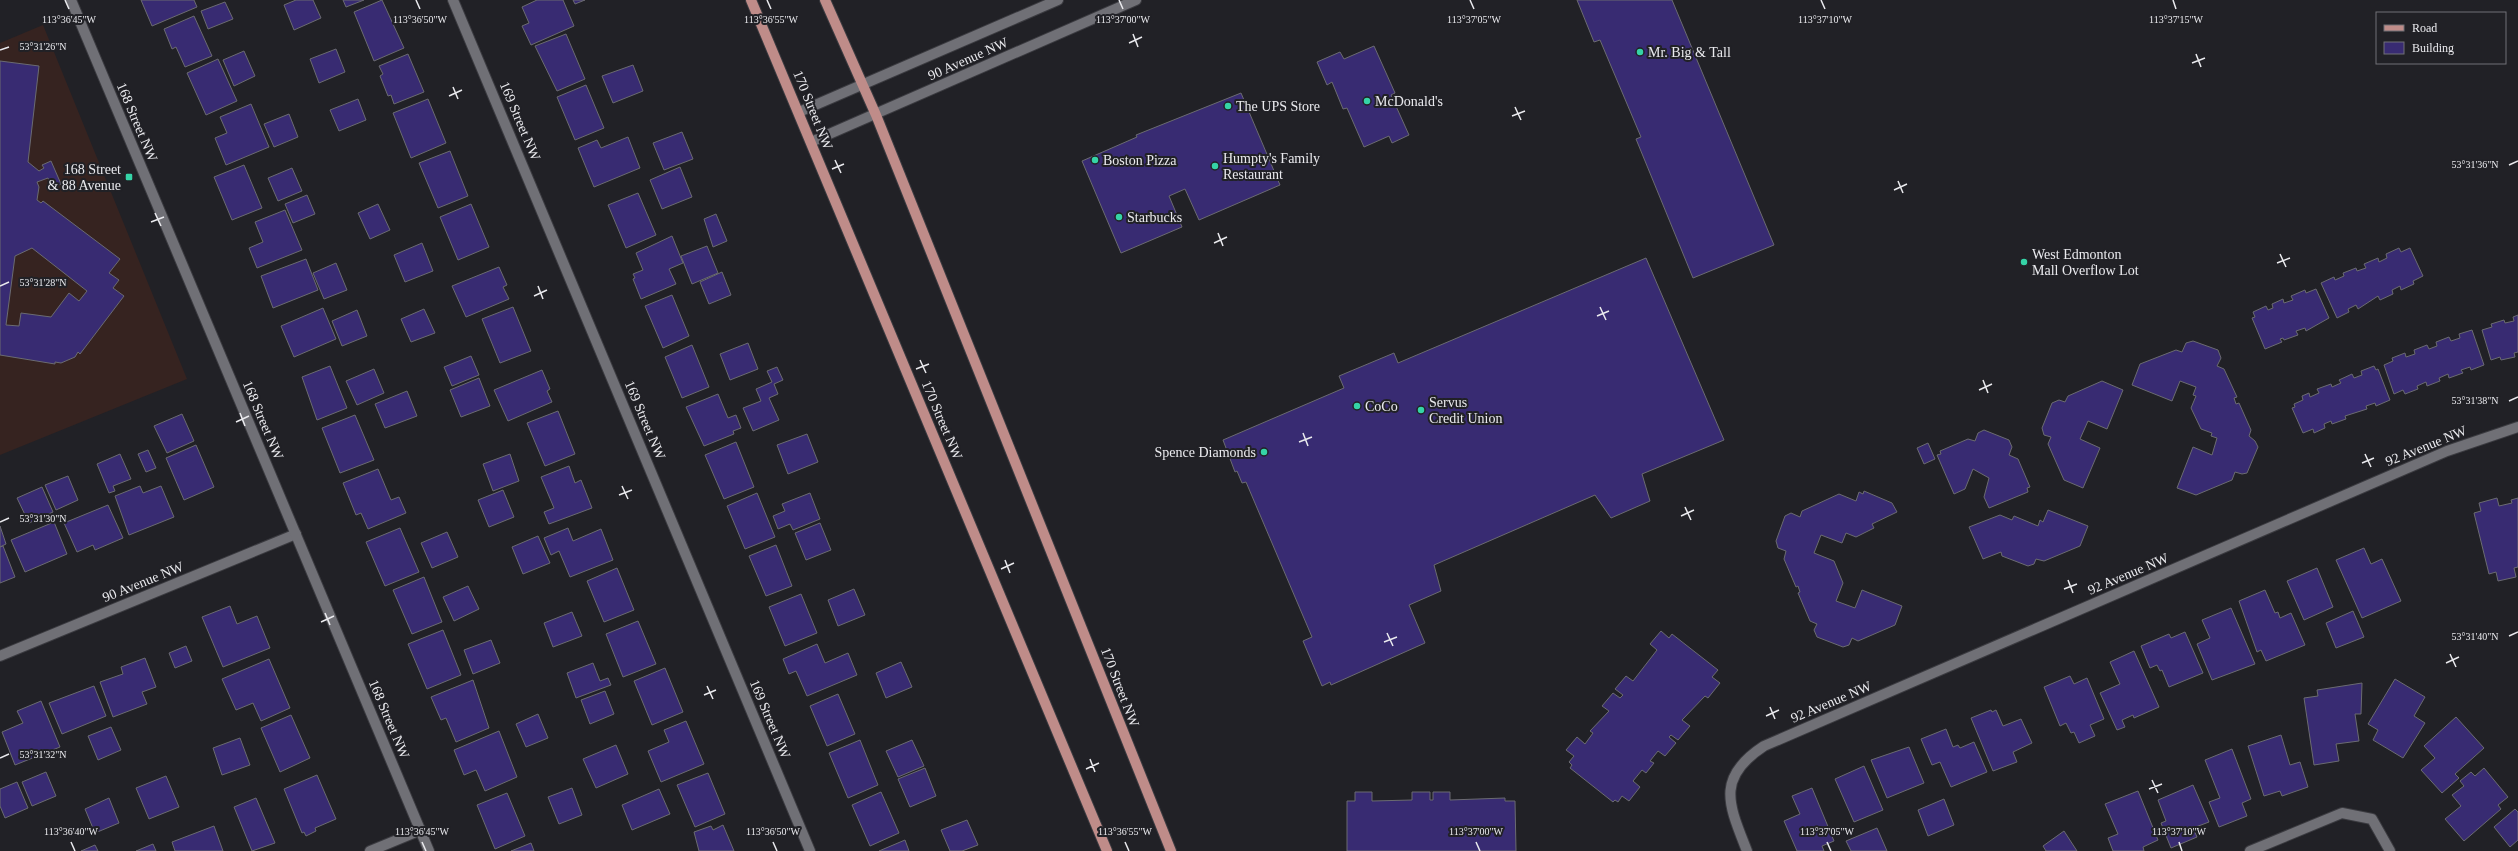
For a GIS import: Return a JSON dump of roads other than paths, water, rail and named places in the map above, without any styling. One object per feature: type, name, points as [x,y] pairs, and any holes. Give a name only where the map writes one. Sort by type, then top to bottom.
[{"type":"main road","name":"170 Street NW","points":[[751,0],[1107,851]]},
{"type":"main road","name":"170 Street NW","points":[[825,0],[876,115],[1171,851]]},
{"type":"street","name":"168 Street NW","points":[[71,0],[429,851]]},
{"type":"street","name":"169 Street NW","points":[[454,0],[810,851]]},
{"type":"street","name":"90 Avenue NW","points":[[799,112],[1058,0]]},
{"type":"street","name":"90 Avenue NW","points":[[811,142],[876,115],[1136,0]]},
{"type":"street","name":"92 Avenue NW","points":[[1748,851],[1731,812],[1730,797],[1736,771],[1748,758],[1764,746],[2440,454],[2518,427]]},
{"type":"street","name":"90 Avenue NW","points":[[0,656],[296,534]]},
{"type":"street","points":[[2250,851],[2342,813],[2372,819],[2390,851]]},
{"type":"street","points":[[370,851],[421,830]]},
{"type":"place","name":"Mr. Big & Tall","points":[[1640,52]]},
{"type":"place","name":"McDonald's","points":[[1367,101]]},
{"type":"place","name":"The UPS Store","points":[[1228,106]]},
{"type":"place","name":"Boston Pizza","points":[[1095,160]]},
{"type":"place","name":"Humpty's Family Restaurant","points":[[1215,166]]},
{"type":"place","name":"168 Street & 88 Avenue","points":[[129,177]]},
{"type":"place","name":"Starbucks","points":[[1119,217]]},
{"type":"place","name":"West Edmonton Mall Overflow Lot","points":[[2024,262]]},
{"type":"place","name":"CoCo","points":[[1357,406]]},
{"type":"place","name":"Servus Credit Union","points":[[1421,410]]},
{"type":"place","name":"Spence Diamonds","points":[[1264,452]]}]
